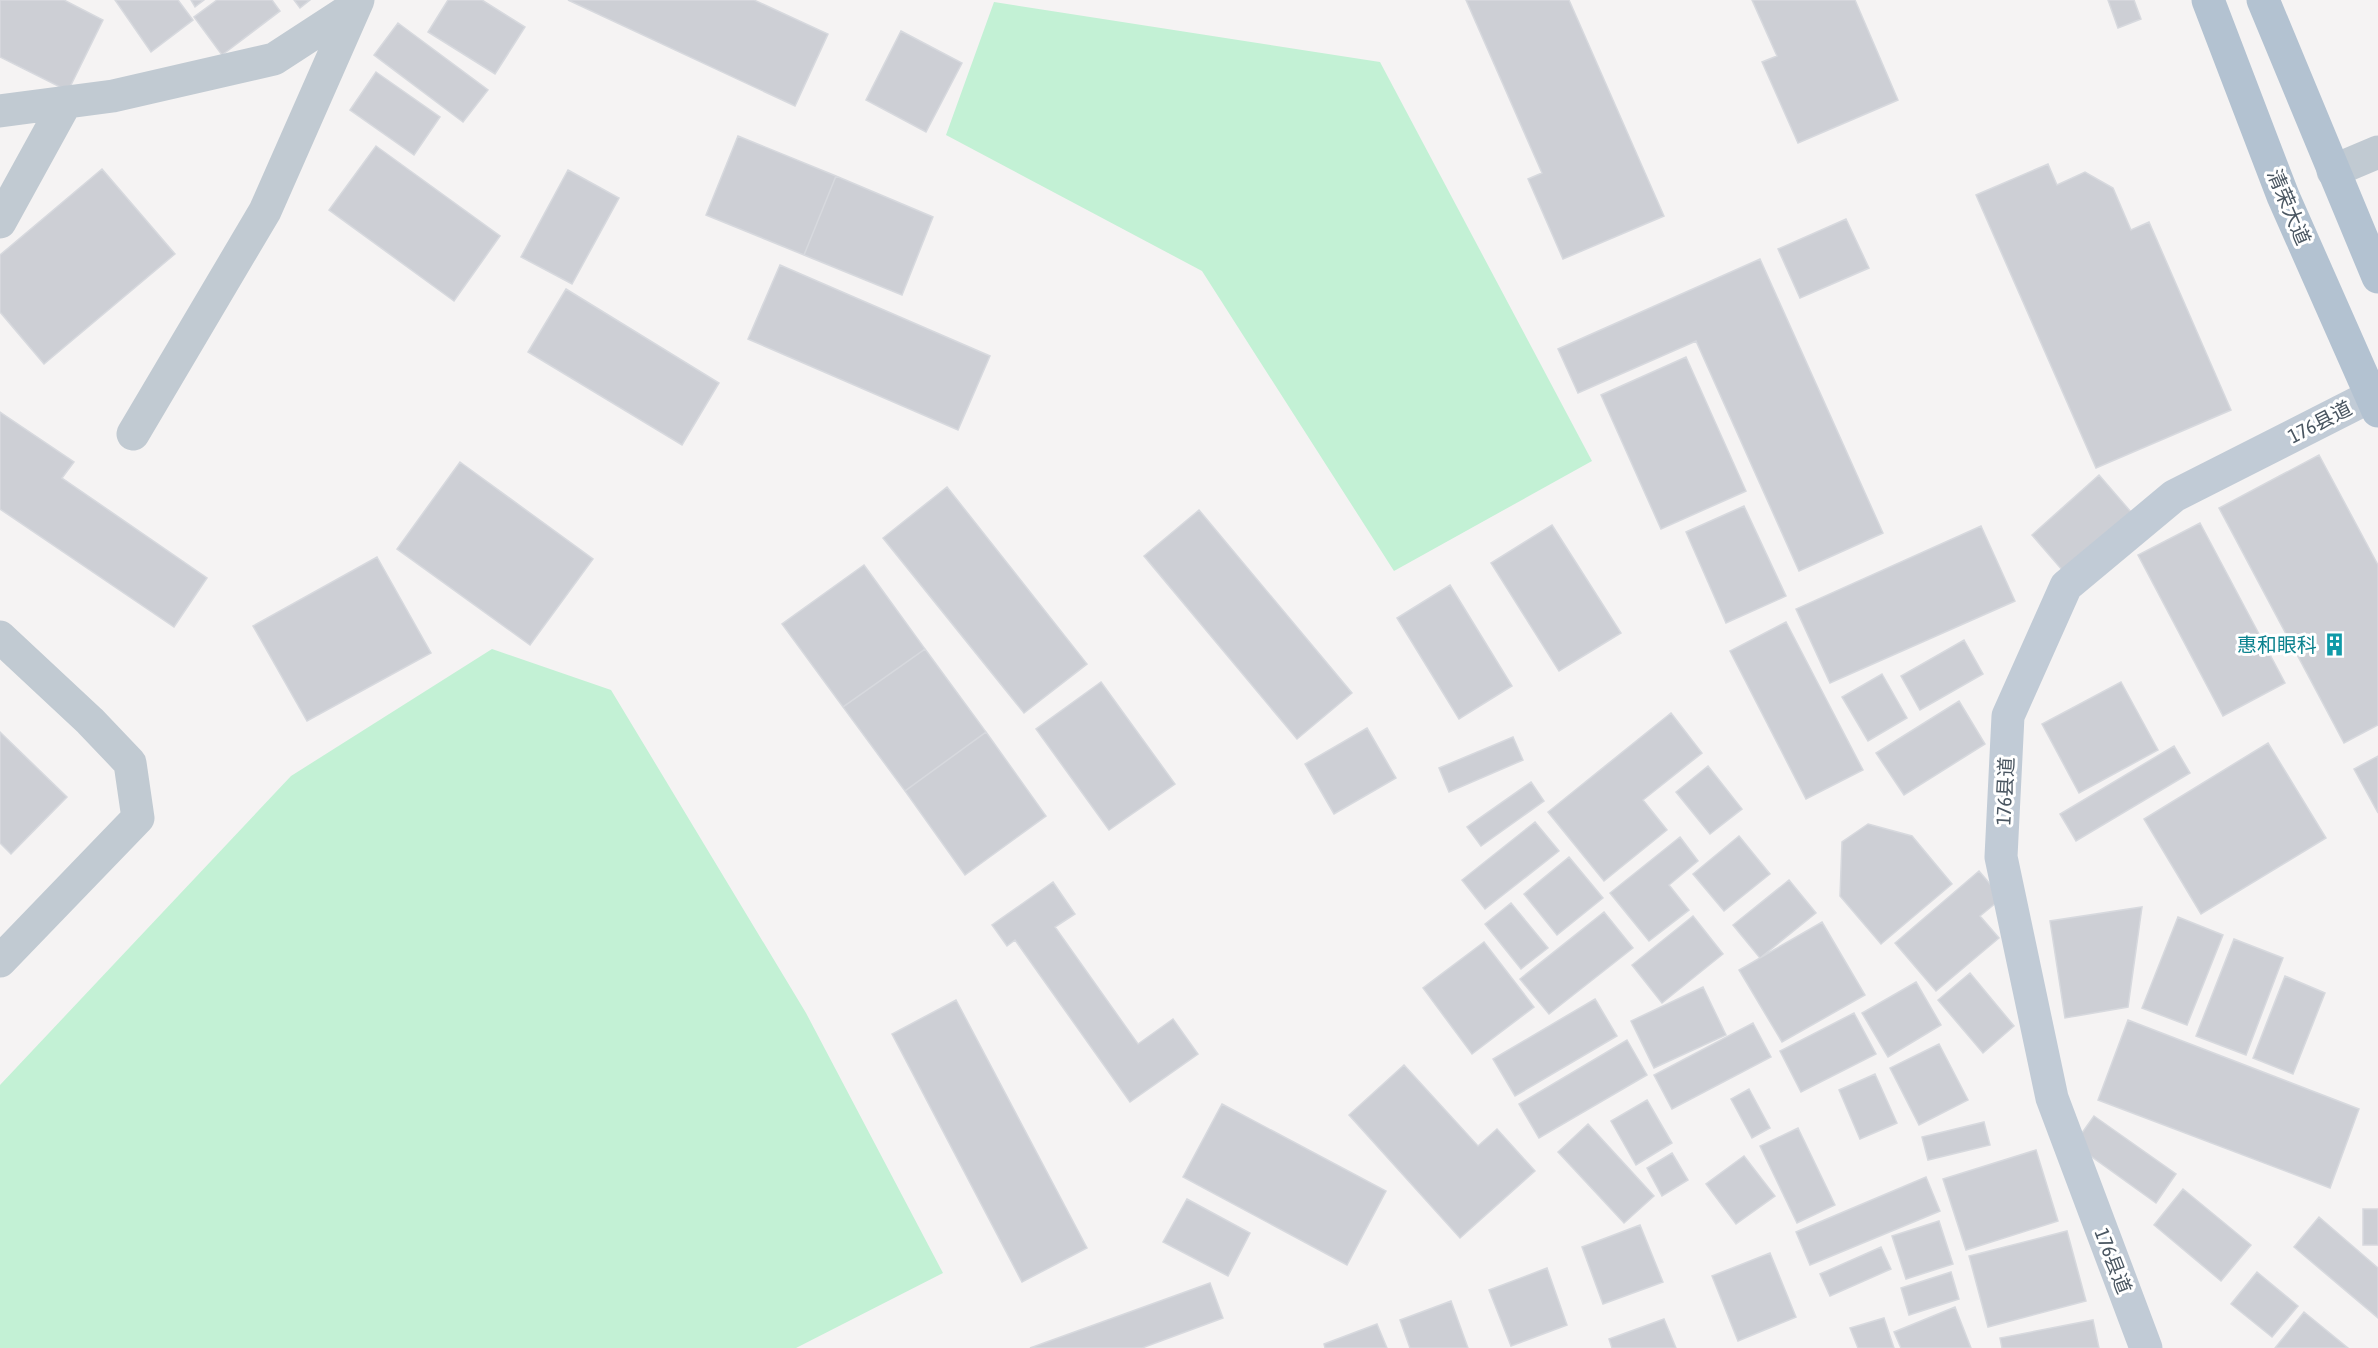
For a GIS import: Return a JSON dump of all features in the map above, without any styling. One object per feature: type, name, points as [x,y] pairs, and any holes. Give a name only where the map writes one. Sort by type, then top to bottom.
[{"type":"main road","name":"清荣大道","points":[[2208,0],[2283,196],[2374,404]]},
{"type":"main road","points":[[2263,0],[2378,277]]},
{"type":"main road","name":"176县道","points":[[2146,1348],[2052,1098],[2001,857],[2008,716],[2066,586],[2174,495],[2374,404]]},
{"type":"street","points":[[0,111],[113,96],[274,59],[356,4]]},
{"type":"street","points":[[133,434],[265,211],[356,4]]},
{"type":"street","points":[[0,222],[66,102]]},
{"type":"street","points":[[2333,171],[2378,152]]},
{"type":"street","points":[[0,637],[90,721],[130,763],[138,818],[0,961]]},
{"type":"green space","points":[[994,2],[1380,62],[1592,461],[1394,571],[1202,271],[946,135]]},
{"type":"green space","points":[[492,649],[611,690],[806,1013],[943,1273],[796,1348],[0,1348],[0,1085],[291,776]]},
{"type":"building","points":[[0,0],[64,0],[103,20],[68,91],[0,57]]},
{"type":"building","points":[[115,0],[178,0],[193,20],[151,52]]},
{"type":"building","points":[[191,0],[204,0],[195,7]]},
{"type":"building","points":[[217,0],[272,0],[280,11],[222,55],[194,17]]},
{"type":"building","points":[[294,0],[310,0],[300,8]]},
{"type":"building","points":[[448,0],[482,0],[525,27],[495,74],[428,32]]},
{"type":"building","points":[[568,0],[754,0],[828,34],[795,106]]},
{"type":"building","points":[[1466,0],[1569,0],[1664,216],[1563,259],[1528,179],[1542,173]]},
{"type":"building","points":[[1752,0],[1855,0],[1898,100],[1798,143],[1762,62],[1777,56]]},
{"type":"building","points":[[2108,0],[2134,0],[2141,19],[2118,28]]},
{"type":"building","points":[[398,23],[488,90],[463,122],[374,55]]},
{"type":"building","points":[[901,31],[962,63],[926,132],[866,100]]},
{"type":"building","points":[[376,72],[440,117],[414,155],[350,110]]},
{"type":"building","points":[[738,136],[836,176],[804,255],[706,215]]},
{"type":"building","points":[[376,146],[500,236],[454,301],[329,210]]},
{"type":"building","points":[[2048,164],[2057,185],[2085,172],[2113,188],[2131,230],[2149,222],[2231,410],[2096,468],[1976,195]]},
{"type":"building","points":[[102,169],[175,254],[44,364],[0,312],[0,255]]},
{"type":"building","points":[[568,170],[619,198],[572,284],[521,257]]},
{"type":"building","points":[[836,176],[933,217],[902,295],[804,255]]},
{"type":"building","points":[[1846,219],[1869,268],[1800,298],[1778,249]]},
{"type":"building","points":[[1760,259],[1883,533],[1799,571],[1696,341],[1578,393],[1558,349]]},
{"type":"building","points":[[780,265],[990,356],[958,430],[748,339]]},
{"type":"building","points":[[566,289],[719,383],[682,445],[528,352]]},
{"type":"building","points":[[1686,357],[1746,491],[1661,529],[1601,395]]},
{"type":"building","points":[[0,412],[74,462],[62,478],[207,578],[174,627],[0,509]]},
{"type":"building","name":"惠和眼科","points":[[2319,455],[2378,565],[2378,725],[2344,743],[2219,508]]},
{"type":"building","points":[[460,462],[593,559],[530,645],[397,549]]},
{"type":"building","points":[[2099,475],[2131,512],[2063,571],[2032,535]]},
{"type":"building","points":[[947,487],[1087,664],[1024,713],[883,538]]},
{"type":"building","points":[[1744,506],[1786,596],[1726,623],[1686,532]]},
{"type":"building","points":[[1199,510],[1352,693],[1297,739],[1144,556]]},
{"type":"building","points":[[2200,523],[2285,683],[2223,716],[2138,555]]},
{"type":"building","points":[[1552,525],[1621,633],[1559,671],[1491,563]]},
{"type":"building","points":[[1981,526],[2015,601],[1830,683],[1796,609]]},
{"type":"building","points":[[377,557],[431,653],[307,721],[253,626]]},
{"type":"building","points":[[864,565],[925,649],[843,707],[782,624]]},
{"type":"building","points":[[1450,585],[1512,686],[1459,719],[1397,618]]},
{"type":"building","points":[[1786,622],[1863,770],[1806,799],[1730,651]]},
{"type":"building","points":[[1964,640],[1983,674],[1920,710],[1901,676]]},
{"type":"building","points":[[925,649],[986,732],[905,791],[843,707]]},
{"type":"building","points":[[1882,674],[1907,718],[1868,741],[1842,697]]},
{"type":"building","points":[[1101,682],[1175,784],[1109,830],[1036,729]]},
{"type":"building","points":[[2121,682],[2158,750],[2079,793],[2042,724]]},
{"type":"building","points":[[1959,701],[1985,744],[1904,795],[1876,753]]},
{"type":"building","points":[[1671,713],[1702,753],[1643,800],[1667,830],[1604,881],[1548,812]]},
{"type":"building","points":[[1367,728],[1396,778],[1334,814],[1305,764]]},
{"type":"building","points":[[0,732],[67,797],[11,854],[0,843]]},
{"type":"building","points":[[986,732],[1046,816],[965,875],[905,791]]},
{"type":"building","points":[[1513,737],[1523,760],[1449,792],[1439,768]]},
{"type":"building","points":[[2268,743],[2326,838],[2201,914],[2144,819]]},
{"type":"building","points":[[2174,746],[2190,773],[2076,841],[2060,814]]},
{"type":"building","points":[[2378,756],[2378,813],[2354,769]]},
{"type":"building","points":[[1708,766],[1742,809],[1710,834],[1676,792]]},
{"type":"building","points":[[1531,782],[1544,801],[1481,846],[1467,827]]},
{"type":"building","points":[[1535,822],[1559,851],[1485,909],[1462,880]]},
{"type":"building","points":[[1868,824],[1912,836],[1952,884],[1881,944],[1840,896],[1842,842]]},
{"type":"building","points":[[1739,836],[1770,874],[1724,911],[1693,874]]},
{"type":"building","points":[[1680,837],[1698,861],[1669,885],[1689,910],[1649,941],[1610,893]]},
{"type":"building","points":[[1569,857],[1603,898],[1557,935],[1524,894]]},
{"type":"building","points":[[1979,871],[2002,898],[1980,916],[1999,938],[1936,991],[1895,943]]},
{"type":"building","points":[[1789,880],[1816,913],[1760,958],[1733,925]]},
{"type":"building","points":[[1053,882],[1075,914],[1055,927],[1138,1044],[1173,1019],[1198,1054],[1130,1102],[1015,940],[1007,946],[992,925]]},
{"type":"building","points":[[1511,903],[1548,948],[1521,969],[1485,924]]},
{"type":"building","points":[[2142,907],[2128,1007],[2065,1018],[2050,921]]},
{"type":"building","points":[[1604,912],[1633,948],[1549,1014],[1520,979]]},
{"type":"building","points":[[1693,916],[1723,954],[1662,1003],[1632,965]]},
{"type":"building","points":[[2178,917],[2223,935],[2187,1025],[2142,1008]]},
{"type":"building","points":[[1822,922],[1865,995],[1782,1042],[1739,970]]},
{"type":"building","points":[[2234,939],[2283,958],[2246,1055],[2196,1036]]},
{"type":"building","points":[[1484,942],[1534,1007],[1472,1054],[1423,988]]},
{"type":"building","points":[[1970,973],[2014,1026],[1983,1053],[1938,1000]]},
{"type":"building","points":[[2285,976],[2325,993],[2293,1074],[2253,1058]]},
{"type":"building","points":[[1916,982],[1941,1025],[1888,1057],[1862,1013]]},
{"type":"building","points":[[1703,987],[1726,1035],[1654,1068],[1631,1021]]},
{"type":"building","points":[[1595,999],[1617,1036],[1515,1096],[1493,1059]]},
{"type":"building","points":[[956,1000],[1087,1248],[1022,1282],[892,1034]]},
{"type":"building","points":[[1854,1013],[1876,1054],[1801,1092],[1780,1051]]},
{"type":"building","points":[[2128,1020],[2359,1109],[2330,1188],[2098,1100]]},
{"type":"building","points":[[1753,1023],[1771,1057],[1672,1109],[1654,1075]]},
{"type":"building","points":[[1627,1040],[1647,1075],[1539,1138],[1519,1104]]},
{"type":"building","points":[[1939,1044],[1968,1100],[1919,1125],[1890,1068]]},
{"type":"building","points":[[1404,1065],[1478,1146],[1497,1129],[1535,1171],[1460,1238],[1349,1115]]},
{"type":"building","points":[[1875,1074],[1897,1123],[1860,1139],[1839,1090]]},
{"type":"building","points":[[1749,1089],[1770,1128],[1752,1138],[1731,1099]]},
{"type":"building","points":[[1647,1100],[1672,1143],[1636,1165],[1611,1121]]},
{"type":"building","points":[[1222,1104],[1386,1191],[1347,1265],[1183,1177]]},
{"type":"building","points":[[2094,1116],[2176,1174],[2156,1203],[2074,1144]]},
{"type":"building","points":[[1984,1122],[1990,1145],[1928,1160],[1922,1137]]},
{"type":"building","points":[[1588,1124],[1654,1196],[1624,1223],[1558,1152]]},
{"type":"building","points":[[1798,1128],[1835,1205],[1797,1223],[1760,1146]]},
{"type":"building","points":[[2036,1150],[2058,1221],[1966,1250],[1943,1179]]},
{"type":"building","points":[[1672,1153],[1688,1180],[1662,1196],[1647,1168]]},
{"type":"building","points":[[1744,1156],[1775,1196],[1736,1224],[1706,1184]]},
{"type":"building","points":[[1926,1177],[1940,1211],[1810,1265],[1796,1232]]},
{"type":"building","points":[[2183,1189],[2251,1245],[2221,1281],[2154,1225]]},
{"type":"building","points":[[1187,1199],[1250,1233],[1228,1276],[1163,1242]]},
{"type":"building","points":[[2363,1209],[2378,1209],[2378,1245],[2363,1245]]},
{"type":"building","points":[[2319,1217],[2378,1268],[2378,1318],[2294,1247]]},
{"type":"building","points":[[1939,1221],[1953,1264],[1906,1279],[1892,1236]]},
{"type":"building","points":[[1640,1225],[1663,1282],[1603,1304],[1582,1247]]},
{"type":"building","points":[[2067,1231],[2086,1301],[1988,1327],[1969,1256]]},
{"type":"building","points":[[1881,1247],[1891,1269],[1830,1296],[1820,1274]]},
{"type":"building","points":[[1770,1253],[1796,1317],[1738,1341],[1712,1276]]},
{"type":"building","points":[[1547,1268],[1567,1325],[1511,1346],[1489,1290]]},
{"type":"building","points":[[1951,1272],[1959,1299],[1909,1315],[1901,1288]]},
{"type":"building","points":[[2257,1272],[2298,1306],[2272,1337],[2231,1304]]},
{"type":"building","points":[[1210,1283],[1223,1318],[1142,1348],[1030,1348]]},
{"type":"building","points":[[1451,1301],[1468,1348],[1410,1348],[1400,1320]]},
{"type":"building","points":[[1955,1307],[1971,1348],[1901,1348],[1894,1332]]},
{"type":"building","points":[[2304,1312],[2348,1348],[2275,1348]]},
{"type":"building","points":[[1884,1318],[1894,1348],[1858,1348],[1850,1328]]},
{"type":"building","points":[[1664,1319],[1676,1348],[1612,1348],[1609,1339]]},
{"type":"building","points":[[2093,1320],[2099,1348],[2002,1348],[2000,1338]]},
{"type":"building","points":[[1377,1324],[1387,1348],[1325,1348],[1324,1344]]},
{"type":"place","name":"惠和眼科","points":[[2335,645]]}]
